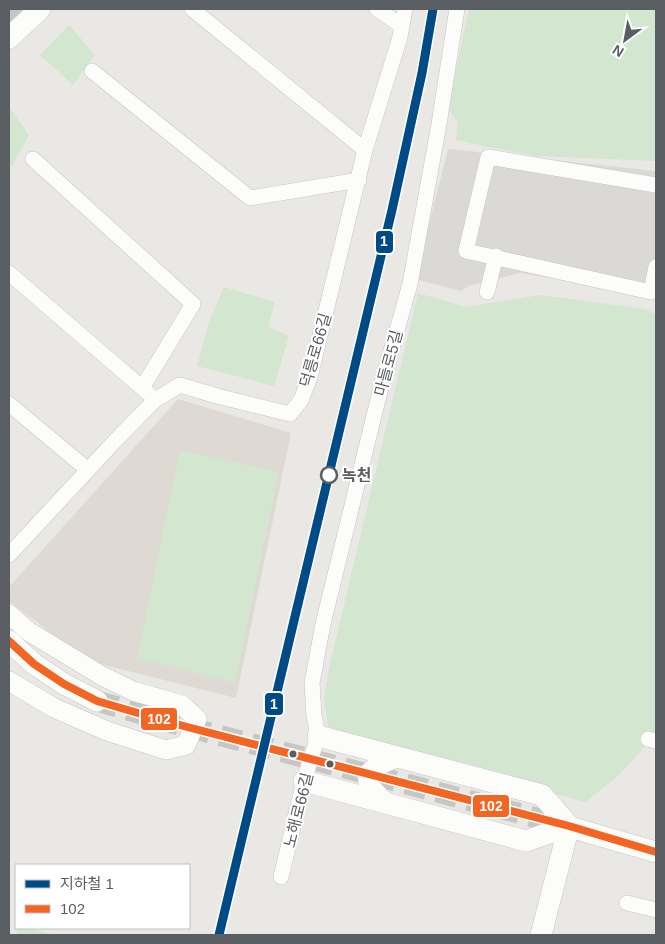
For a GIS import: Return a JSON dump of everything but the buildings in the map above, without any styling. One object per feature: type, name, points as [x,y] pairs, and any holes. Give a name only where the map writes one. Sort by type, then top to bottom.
[{"type":"main road","points":[[9,38],[40,9]]},
{"type":"main road","points":[[9,641],[34,664],[64,684],[97,700]]},
{"type":"main road","points":[[318,736],[542,795],[562,825],[541,935]]},
{"type":"main road","points":[[385,803],[370,788],[368,775],[376,766],[398,757]]},
{"type":"main road","points":[[304,781],[526,841],[562,825],[656,852]]},
{"type":"street","points":[[192,9],[365,150]]},
{"type":"street","points":[[377,9],[402,26]]},
{"type":"street","name":"덕릉로66길","points":[[9,555],[155,400],[180,385],[290,414],[301,400],[310,377],[365,150],[406,9]]},
{"type":"street","name":"마들로5길","points":[[314,715],[312,683],[323,624],[382,383],[410,284],[439,124],[457,9]]},
{"type":"street","points":[[92,71],[250,198],[359,180]]},
{"type":"street","points":[[656,185],[488,157],[466,251],[496,256],[651,292],[656,268]]},
{"type":"street","points":[[33,159],[194,304],[142,388]]},
{"type":"street","points":[[487,292],[496,256]]},
{"type":"street","points":[[9,273],[155,400]]},
{"type":"street","points":[[9,404],[88,470]]},
{"type":"street","points":[[9,614],[28,632],[102,676],[133,691],[182,705],[197,719],[186,745],[166,750],[107,731],[54,708],[9,681]]},
{"type":"street","name":"노해로66길","points":[[281,877],[304,781],[318,736],[314,715]]},
{"type":"street","points":[[627,903],[656,910]]},
{"type":"shaded area","points":[[448,149],[656,171],[656,296],[521,273],[471,285],[461,291],[415,279]]},
{"type":"shaded area","points":[[178,399],[291,433],[236,698],[88,661],[9,601],[9,587]]},
{"type":"green space","points":[[469,9],[656,9],[656,161],[535,156],[456,140],[458,123],[448,108]]},
{"type":"green space","points":[[69,25],[95,55],[73,85],[40,55]]},
{"type":"green space","points":[[9,107],[29,135],[12,166],[9,163]]},
{"type":"green space","points":[[224,287],[275,302],[268,327],[289,336],[274,386],[197,366],[209,322]]},
{"type":"green space","points":[[418,293],[466,307],[540,295],[646,309],[656,315],[656,735],[617,777],[585,802],[329,731],[324,699],[329,668]]},
{"type":"green space","points":[[180,450],[279,472],[235,683],[137,658]]},
{"type":"green space","points":[[18,929],[32,929],[54,935],[16,935]]},
{"type":"tunnel","points":[[9,24],[24,9]]},
{"type":"tunnel","points":[[97,701],[172,723],[556,823]]},
{"type":"metro line","name":"1","points":[[219,935],[392,210],[422,73],[433,9]]},
{"type":"transit line","name":"102","points":[[9,641],[34,664],[64,684],[97,701],[172,723],[569,826],[656,852]]},
{"type":"place","name":"녹천","points":[[329,475]]}]
